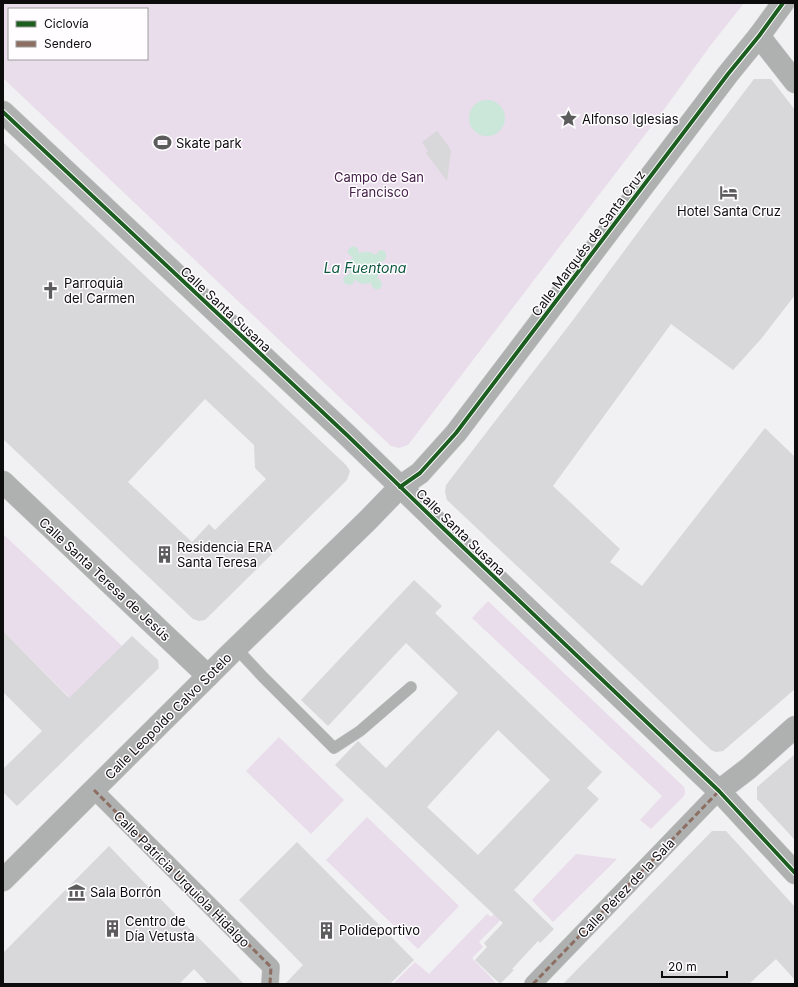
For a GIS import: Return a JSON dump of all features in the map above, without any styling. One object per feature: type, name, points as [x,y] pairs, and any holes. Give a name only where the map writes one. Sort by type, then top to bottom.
[{"type":"street","name":"Calle Marqués de Santa Cruz","points":[[334,553],[400,487],[420,473],[456,433],[783,3]]},
{"type":"street","points":[[759,36],[795,82]]},
{"type":"street","name":"Calle Santa Susana","points":[[3,112],[342,431],[719,791],[795,873]]},
{"type":"street","name":"Calle Santa Teresa de Jesús","points":[[3,482],[208,676]]},
{"type":"street","name":"Calle Leopoldo Calvo Sotelo","points":[[3,880],[236,648],[334,553]]},
{"type":"street","points":[[719,791],[744,772],[795,727]]},
{"type":"street","name":"Calle Patricia Urquiola Hidalgo","points":[[94,790],[271,967],[270,984]]},
{"type":"street","name":"Calle Pérez de la Sala","points":[[534,984],[719,791]]},
{"type":"lane","points":[[236,648],[334,748],[360,732],[411,687]]},
{"type":"green space","name":"Campo de San Francisco","points":[[3,3],[744,3],[408,445],[399,448],[391,446],[3,78]]},
{"type":"green space","points":[[3,534],[122,646],[69,703],[65,699],[68,696],[3,631]]},
{"type":"green space","points":[[488,601],[684,787],[684,796],[651,829],[640,820],[662,796],[472,618]]},
{"type":"green space","points":[[279,737],[344,800],[311,834],[246,771]]},
{"type":"green space","points":[[367,817],[459,906],[418,949],[326,860]]},
{"type":"green space","points":[[576,854],[617,859],[553,922],[532,900]]},
{"type":"green space","points":[[512,895],[519,901],[479,942],[483,947],[472,958],[497,984],[393,984],[415,962],[429,974],[487,914],[491,917]]},
{"type":"water","points":[[490,100],[500,105],[504,111],[504,125],[500,131],[494,135],[484,136],[474,131],[470,125],[469,115],[474,105],[480,101]]},
{"type":"water","name":"La Fuentona","points":[[354,246],[358,249],[359,253],[368,252],[376,255],[379,251],[383,250],[386,253],[386,258],[384,261],[380,262],[381,270],[377,278],[382,284],[380,288],[375,289],[372,287],[371,283],[363,284],[354,280],[353,284],[349,285],[344,283],[344,277],[350,274],[349,265],[353,257],[348,253],[348,250]]},
{"type":"building","points":[[754,79],[771,79],[795,110],[795,295],[761,339],[733,370],[671,324],[553,486],[620,549],[610,562],[642,586],[765,428],[795,457],[795,689],[723,751],[716,752],[711,750],[447,500],[445,492],[446,485],[573,320]]},
{"type":"building","points":[[437,131],[451,151],[447,181],[426,153],[428,151],[422,142]]},
{"type":"building","points":[[3,142],[346,465],[350,471],[347,480],[205,620],[199,621],[193,619],[3,439]],"holes":[[[205,399],[254,445],[255,468],[266,479],[215,530],[209,524],[192,542],[128,482]]]},
{"type":"building","points":[[414,580],[442,606],[435,613],[602,772],[587,788],[599,799],[514,890],[554,929],[540,943],[538,941],[512,969],[514,970],[500,984],[475,960],[487,947],[484,943],[503,923],[335,765],[358,741],[386,768],[458,693],[406,643],[328,726],[301,700]],"holes":[[[498,730],[550,780],[478,855],[427,807]]]},
{"type":"building","points":[[3,631],[69,698],[132,636],[158,660],[159,668],[17,806],[3,792],[3,769],[42,731],[3,692]]},
{"type":"building","points":[[795,754],[795,840],[757,799],[757,787]]},
{"type":"building","points":[[712,831],[726,831],[795,907],[795,980],[776,959],[749,984],[563,984]]},
{"type":"building","name":"Polideportivo","points":[[297,842],[414,960],[390,984],[285,984],[303,965],[239,900]]},
{"type":"building","points":[[109,846],[244,984],[208,984],[194,969],[179,984],[3,984],[3,953]]},
{"type":"marked path","points":[[94,790],[271,967],[270,984]]},
{"type":"marked path","points":[[533,984],[719,791]]},
{"type":"cycle path","points":[[400,487],[420,473],[456,433],[783,3]]},
{"type":"cycle path","points":[[3,112],[348,436],[719,791],[795,873]]},
{"type":"place","name":"Alfonso Iglesias","points":[[569,119]]},
{"type":"place","name":"Skate park","points":[[163,143]]},
{"type":"place","name":"Hotel Santa Cruz","points":[[729,192]]},
{"type":"place","name":"Parroquia del Carmen","points":[[51,290]]},
{"type":"place","name":"Residencia ERA Santa Teresa","points":[[164,554]]},
{"type":"place","name":"Sala Borrón","points":[[77,892]]},
{"type":"place","name":"Centro de Día Vetusta","points":[[112,928]]},
{"type":"place","name":"Polideportivo","points":[[326,930]]}]
